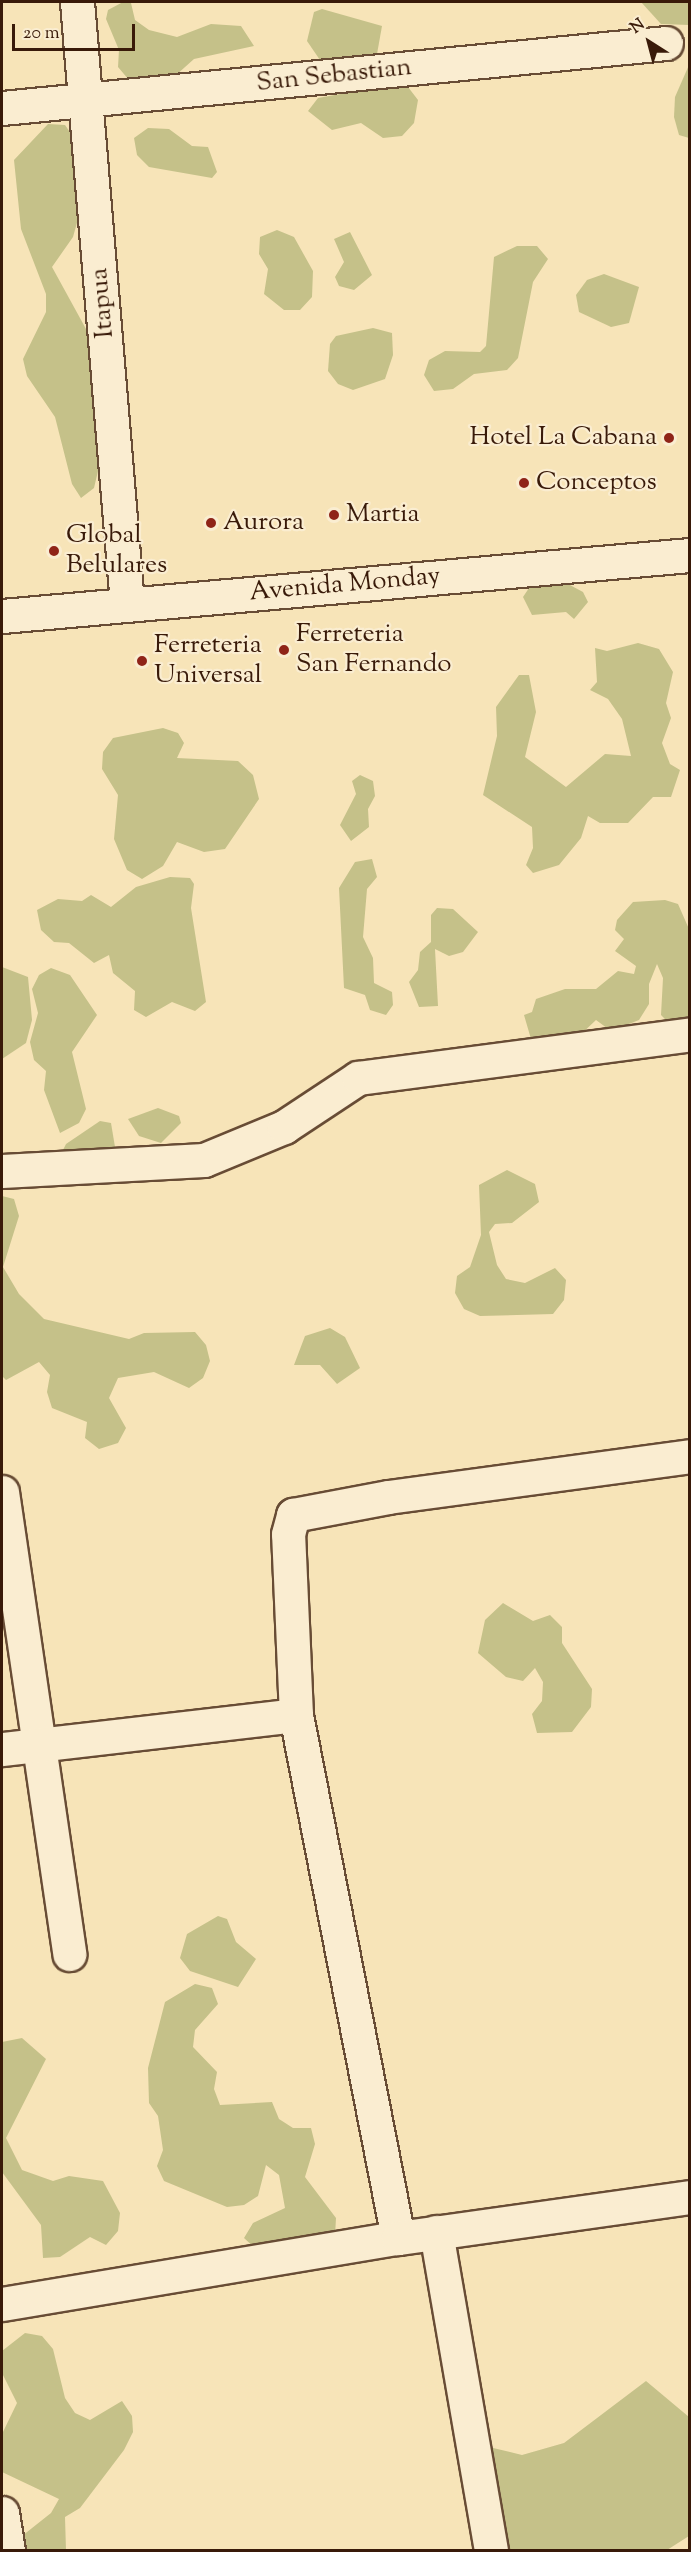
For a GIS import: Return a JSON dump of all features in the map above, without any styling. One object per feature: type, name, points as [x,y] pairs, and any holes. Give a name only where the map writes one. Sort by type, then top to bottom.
[{"type":"street","name":"Itapua","points":[[77,2],[87,100],[127,604]]},
{"type":"street","name":"San Sebastian","points":[[2,108],[666,43]]},
{"type":"street","name":"Avenida Monday","points":[[2,616],[690,555]]},
{"type":"street","points":[[2,1171],[204,1160],[284,1127],[358,1078],[690,1034]]},
{"type":"street","points":[[398,2238],[296,1715],[288,1534],[293,1515],[377,1498],[690,1456]]},
{"type":"street","points":[[2,1492],[69,1954]]},
{"type":"street","points":[[2,1749],[296,1715]]},
{"type":"street","points":[[2,2304],[436,2232],[690,2197]]},
{"type":"street","points":[[436,2232],[491,2550]]},
{"type":"street","points":[[2,2513],[8,2550]]},
{"type":"shaded area","points":[[123,2],[131,3],[135,20],[149,30],[177,37],[211,24],[241,26],[254,46],[194,59],[175,76],[129,80],[118,67],[119,50],[106,19],[108,10]]},
{"type":"shaded area","points":[[641,2],[689,2],[689,25],[661,24]]},
{"type":"shaded area","points":[[322,9],[382,26],[377,54],[370,59],[322,63],[307,41],[314,12]]},
{"type":"shaded area","points":[[689,65],[689,138],[679,135],[674,117],[675,97]]},
{"type":"shaded area","points":[[391,85],[408,87],[418,100],[414,123],[402,136],[383,138],[361,123],[332,130],[308,111],[318,98]]},
{"type":"shaded area","points":[[48,124],[65,125],[83,151],[78,219],[73,237],[52,267],[86,329],[94,365],[98,471],[94,488],[81,498],[72,484],[55,417],[27,376],[23,359],[46,312],[46,294],[21,229],[14,160]]},
{"type":"shaded area","points":[[148,128],[169,129],[192,146],[208,147],[217,172],[212,178],[149,167],[137,155],[134,138]]},
{"type":"shaded area","points":[[277,230],[294,237],[313,271],[312,297],[300,310],[284,310],[264,294],[268,269],[259,254],[260,237]]},
{"type":"shaded area","points":[[350,232],[372,275],[354,290],[339,286],[335,277],[344,262],[334,239]]},
{"type":"shaded area","points":[[517,246],[537,246],[548,259],[533,282],[518,358],[507,370],[474,374],[453,389],[434,391],[424,375],[429,360],[445,351],[480,352],[486,346],[494,257]]},
{"type":"shaded area","points":[[604,274],[639,287],[629,323],[611,327],[579,312],[576,295],[587,280]]},
{"type":"shaded area","points":[[373,328],[392,333],[393,355],[385,379],[353,390],[338,384],[328,371],[330,344],[336,336]]},
{"type":"shaded area","points":[[533,582],[568,584],[583,592],[588,602],[574,619],[566,612],[532,615],[523,597]]},
{"type":"shaded area","points":[[638,643],[659,649],[673,672],[666,703],[671,718],[662,743],[670,764],[680,770],[671,797],[653,797],[628,823],[600,823],[588,816],[581,838],[559,865],[533,873],[526,865],[533,848],[532,827],[483,795],[497,736],[496,707],[519,675],[529,675],[536,712],[525,757],[566,787],[605,754],[631,756],[622,719],[608,699],[590,690],[597,682],[595,648],[607,651]]},
{"type":"shaded area","points":[[163,728],[178,733],[184,743],[177,758],[238,761],[253,775],[259,799],[225,849],[204,852],[177,842],[163,866],[142,879],[127,870],[114,839],[118,795],[102,769],[103,752],[113,738]]},
{"type":"shaded area","points":[[360,775],[373,781],[375,796],[368,809],[369,827],[351,841],[340,825],[356,794],[352,781]]},
{"type":"shaded area","points":[[372,859],[377,877],[367,889],[363,937],[373,958],[374,983],[392,992],[393,1005],[386,1015],[370,1010],[365,995],[344,988],[339,888],[355,862]]},
{"type":"shaded area","points":[[170,877],[190,878],[194,884],[191,908],[206,1002],[195,1011],[172,1002],[146,1017],[134,1010],[135,991],[113,973],[109,955],[94,963],[69,943],[54,942],[41,930],[37,910],[58,899],[82,901],[91,895],[111,907],[136,887]]},
{"type":"shaded area","points":[[665,900],[678,904],[689,929],[690,1017],[668,1022],[661,1015],[663,978],[657,964],[649,984],[649,1004],[639,1020],[611,1031],[596,1020],[578,1037],[567,1033],[559,1040],[531,1039],[524,1015],[532,1012],[536,999],[565,989],[596,989],[618,971],[634,974],[636,966],[615,951],[624,939],[615,930],[617,920],[633,902]]},
{"type":"shaded area","points":[[437,908],[453,909],[478,932],[463,952],[449,956],[435,949],[438,1006],[419,1007],[409,982],[418,970],[420,952],[431,942],[431,915]]},
{"type":"shaded area","points":[[2,967],[28,977],[32,1020],[26,1043],[2,1059]]},
{"type":"shaded area","points":[[51,968],[70,975],[97,1015],[72,1052],[86,1109],[79,1123],[60,1133],[44,1090],[46,1071],[34,1060],[30,1042],[38,1013],[32,989],[39,975]]},
{"type":"shaded area","points":[[158,1108],[179,1116],[181,1123],[161,1143],[139,1136],[128,1119]]},
{"type":"shaded area","points":[[100,1121],[111,1123],[116,1153],[57,1162],[66,1144]]},
{"type":"shaded area","points":[[507,1170],[535,1184],[539,1202],[512,1223],[495,1224],[489,1232],[497,1265],[506,1279],[525,1283],[555,1268],[566,1280],[564,1300],[553,1314],[480,1316],[464,1309],[455,1293],[457,1276],[470,1267],[481,1235],[479,1185]]},
{"type":"shaded area","points":[[2,1196],[14,1199],[19,1216],[3,1267],[19,1294],[44,1319],[129,1339],[144,1333],[195,1332],[206,1345],[210,1361],[203,1378],[189,1388],[154,1372],[118,1378],[109,1398],[126,1428],[118,1443],[99,1449],[85,1438],[87,1422],[52,1408],[47,1392],[50,1375],[39,1362],[6,1380],[2,1376]]},
{"type":"shaded area","points":[[330,1328],[345,1337],[360,1368],[337,1384],[320,1365],[294,1365],[305,1336]]},
{"type":"shaded area","points":[[503,1603],[533,1621],[550,1615],[562,1627],[562,1643],[592,1689],[591,1707],[572,1732],[537,1733],[532,1714],[542,1701],[543,1682],[535,1668],[523,1681],[506,1677],[478,1653],[485,1620]]},
{"type":"shaded area","points":[[218,1916],[227,1919],[236,1942],[256,1959],[238,1987],[190,1971],[180,1958],[187,1934]]},
{"type":"shaded area","points":[[195,1984],[212,1988],[218,2004],[195,2030],[193,2047],[217,2072],[214,2089],[220,2105],[272,2102],[279,2119],[293,2128],[311,2128],[315,2144],[305,2177],[336,2218],[335,2236],[256,2249],[244,2238],[253,2223],[285,2208],[279,2175],[266,2165],[258,2196],[244,2205],[227,2207],[164,2181],[157,2166],[163,2150],[158,2116],[149,2103],[148,2068],[165,2002]]},
{"type":"shaded area","points":[[22,2038],[46,2059],[6,2138],[22,2170],[53,2181],[69,2176],[103,2181],[120,2213],[118,2231],[106,2245],[90,2237],[60,2257],[43,2258],[41,2225],[2,2172],[2,2042]]},
{"type":"shaded area","points":[[25,2333],[42,2336],[53,2349],[65,2398],[75,2413],[90,2420],[122,2401],[132,2416],[133,2432],[124,2450],[80,2508],[65,2517],[66,2550],[23,2550],[22,2536],[51,2513],[59,2499],[2,2472],[2,2434],[17,2403],[2,2373],[2,2351]]},
{"type":"shaded area","points":[[646,2381],[689,2417],[689,2536],[667,2550],[482,2550],[489,2447],[522,2455],[564,2443]]},
{"type":"place","name":"Hotel La Cabana","points":[[669,438]]},
{"type":"place","name":"Conceptos","points":[[524,483]]},
{"type":"place","name":"Martia","points":[[334,515]]},
{"type":"place","name":"Aurora","points":[[211,523]]},
{"type":"place","name":"Global Belulares","points":[[54,551]]},
{"type":"place","name":"Ferreteria San Fernando","points":[[284,650]]},
{"type":"place","name":"Ferreteria Universal","points":[[142,661]]}]
